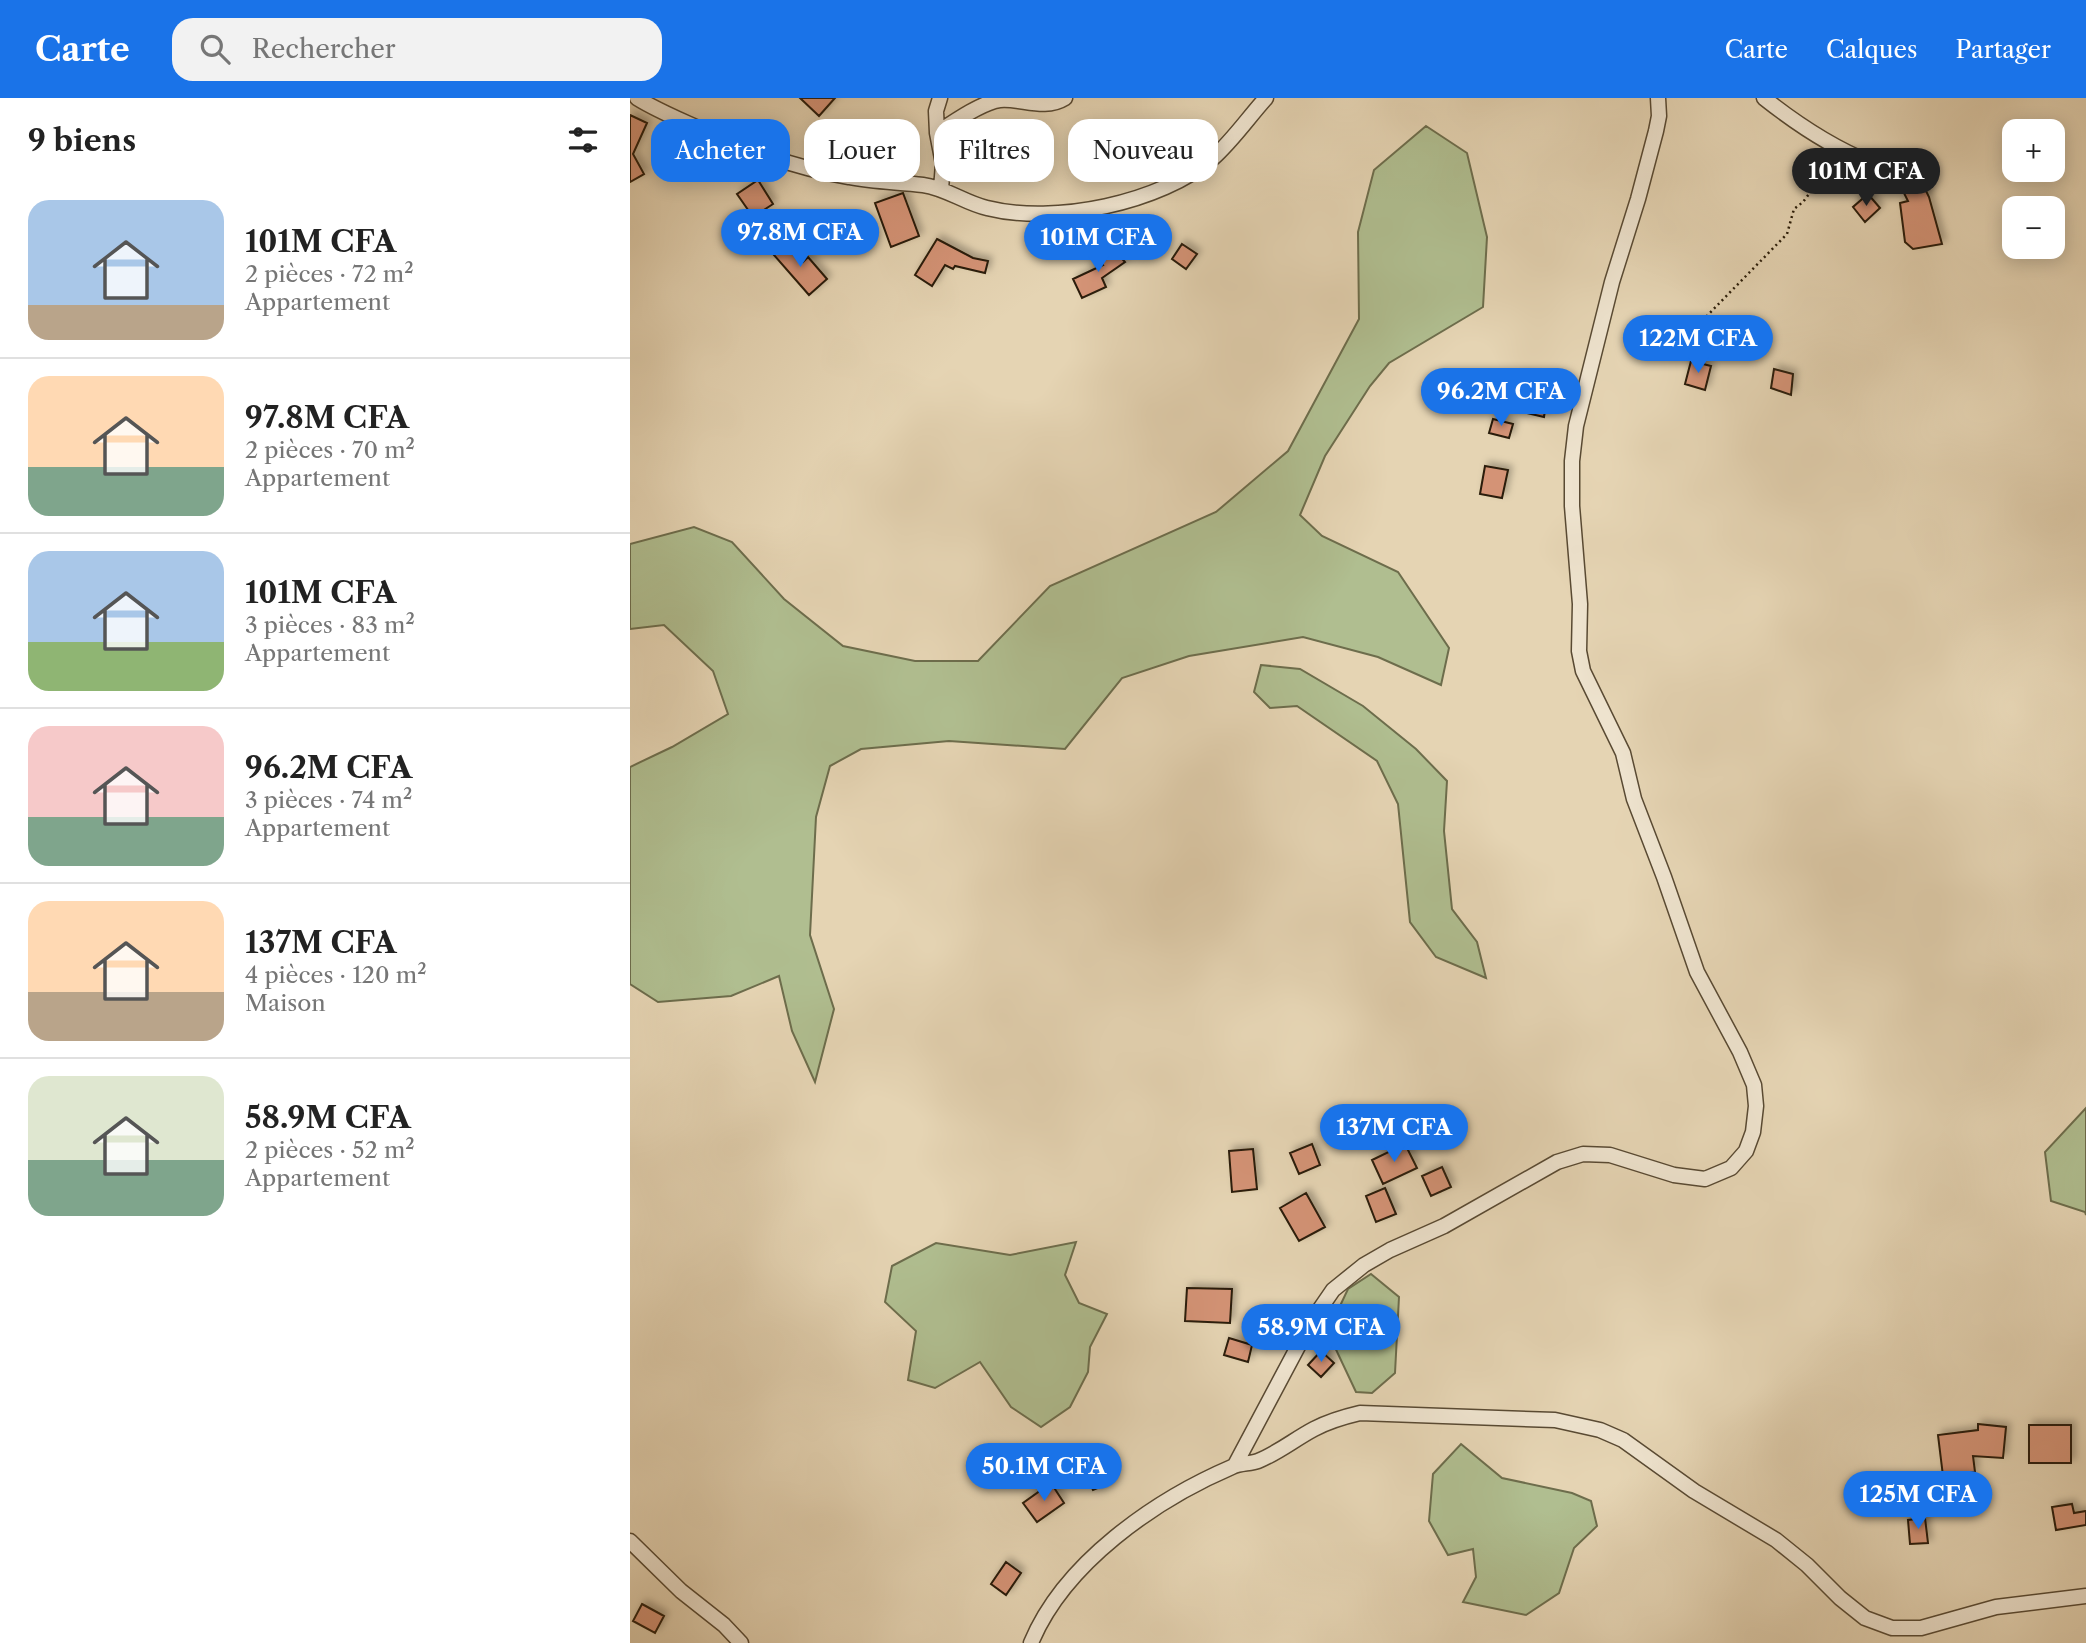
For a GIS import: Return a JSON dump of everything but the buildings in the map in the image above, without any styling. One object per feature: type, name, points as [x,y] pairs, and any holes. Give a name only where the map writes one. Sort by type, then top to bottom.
[{"type":"street","points":[[636,98],[721,139],[786,163],[849,177],[942,189],[986,208],[1011,212],[1076,212],[1114,205],[1142,196],[1195,172],[1214,157],[1266,98]]},
{"type":"street","points":[[936,119],[940,98]]},
{"type":"street","points":[[962,119],[992,102],[1012,100],[1038,104],[1065,98]]},
{"type":"street","points":[[1235,1465],[1311,1322],[1333,1290],[1364,1265],[1444,1226],[1557,1162],[1583,1154],[1610,1155],[1674,1175],[1705,1179],[1731,1168],[1746,1151],[1753,1132],[1756,1106],[1754,1085],[1740,1052],[1697,972],[1634,799],[1623,753],[1583,671],[1579,651],[1580,604],[1572,506],[1572,461],[1576,426],[1612,282],[1656,131],[1658,98]]},
{"type":"street","points":[[1764,98],[1816,137],[1871,163]]},
{"type":"street","points":[[942,182],[942,189]]},
{"type":"street","points":[[1031,1643],[1038,1625],[1061,1590],[1091,1560],[1157,1507],[1235,1465],[1258,1461],[1337,1418],[1360,1413],[1555,1420],[1600,1430],[1623,1440],[1694,1491],[1776,1540],[1865,1618],[1892,1628],[1921,1628],[1996,1607],[2086,1596]]},
{"type":"street","points":[[630,1541],[741,1643]]},
{"type":"path","points":[[1698,352],[1699,324],[1787,234],[1794,209],[1803,202],[1841,151]]},
{"type":"green space","points":[[1426,126],[1467,153],[1487,237],[1483,307],[1389,363],[1370,386],[1325,456],[1300,515],[1322,536],[1398,572],[1449,648],[1441,685],[1378,657],[1303,637],[1189,656],[1122,678],[1065,749],[949,741],[861,749],[830,766],[816,817],[810,935],[834,1009],[815,1082],[792,1031],[779,976],[731,996],[658,1002],[630,984],[630,767],[672,747],[728,714],[713,671],[664,625],[630,629],[630,544],[694,527],[732,542],[784,599],[843,646],[915,661],[978,661],[1050,586],[1216,512],[1288,451],[1359,319],[1358,232],[1374,170]]},
{"type":"green space","points":[[1261,665],[1300,669],[1363,706],[1416,749],[1447,781],[1444,831],[1452,909],[1477,942],[1486,978],[1436,957],[1410,922],[1398,804],[1377,761],[1297,706],[1270,708],[1254,692]]},
{"type":"green space","points":[[2086,1108],[2086,1215],[2085,1212],[2051,1201],[2045,1152]]},
{"type":"green space","points":[[1076,1242],[1065,1275],[1079,1303],[1107,1314],[1090,1347],[1088,1372],[1070,1407],[1041,1427],[1011,1407],[980,1362],[935,1388],[908,1380],[916,1331],[885,1302],[892,1266],[936,1243],[1010,1255]]},
{"type":"green space","points":[[1371,1274],[1399,1297],[1395,1373],[1372,1393],[1356,1392],[1331,1339],[1331,1325],[1348,1289]]},
{"type":"green space","points":[[1461,1444],[1502,1478],[1572,1493],[1591,1501],[1597,1526],[1574,1548],[1559,1593],[1526,1615],[1463,1602],[1476,1577],[1473,1549],[1448,1555],[1429,1521],[1433,1474]]}]
